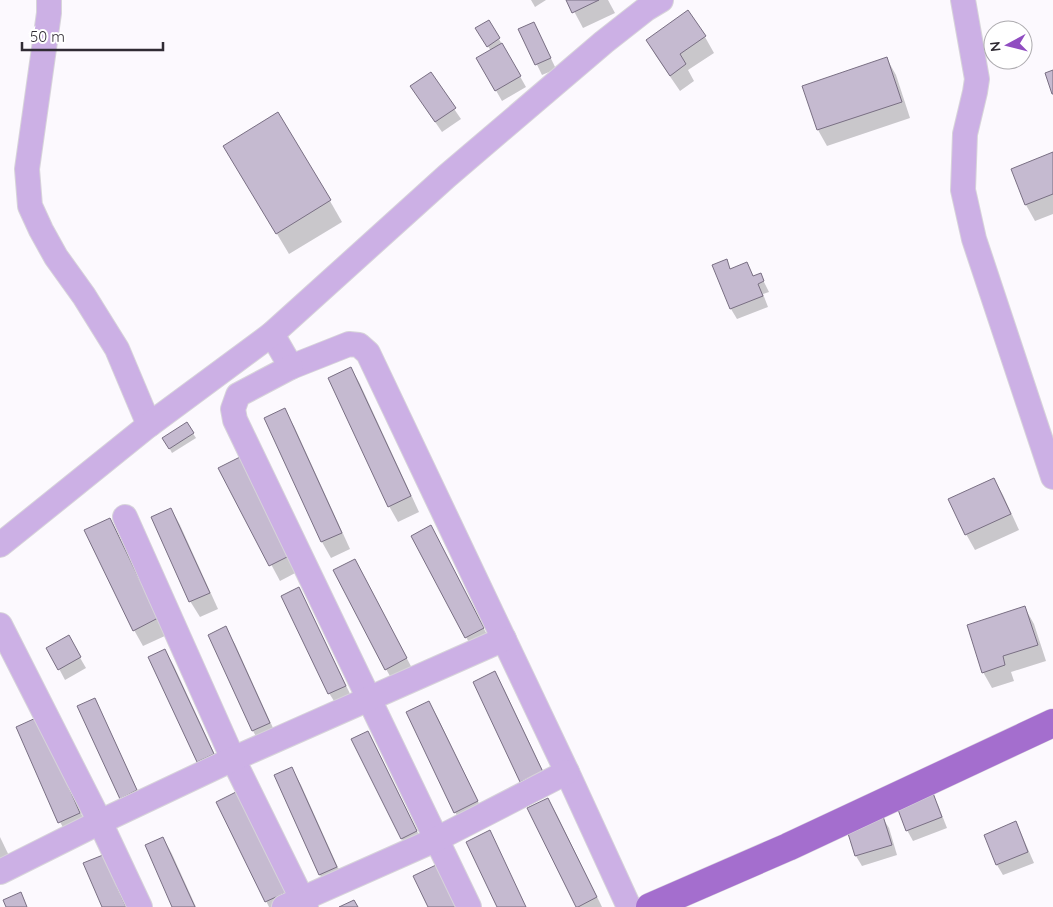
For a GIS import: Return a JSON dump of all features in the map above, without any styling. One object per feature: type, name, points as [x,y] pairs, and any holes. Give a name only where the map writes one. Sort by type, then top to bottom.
[{"type":"main road","points":[[650,907],[788,847],[1053,723]]},
{"type":"street","points":[[49,0],[49,13],[26,169],[30,206],[56,257],[84,296],[116,348],[149,425]]},
{"type":"street","points":[[0,546],[149,425],[272,334],[454,170],[604,42],[646,9],[661,0]]},
{"type":"street","points":[[963,0],[977,79],[965,134],[963,190],[974,240],[1053,477]]},
{"type":"street","points":[[272,334],[291,367]]},
{"type":"street","points":[[469,907],[235,420],[233,409],[238,395],[291,367],[349,344],[360,345],[368,353],[629,907]]},
{"type":"street","points":[[125,517],[297,904],[437,839],[567,772]]},
{"type":"street","points":[[0,625],[100,822],[140,907]]},
{"type":"street","points":[[0,872],[233,759],[504,639]]},
{"type":"building","points":[[566,0],[599,0],[572,13]]},
{"type":"building","points":[[688,10],[706,36],[680,54],[686,64],[670,76],[646,40]]},
{"type":"building","points":[[489,20],[500,38],[487,47],[475,28]]},
{"type":"building","points":[[534,22],[551,58],[535,65],[518,29]]},
{"type":"building","points":[[502,43],[521,76],[495,91],[476,58]]},
{"type":"building","points":[[887,57],[902,102],[817,130],[802,86]]},
{"type":"building","points":[[1053,70],[1053,94],[1052,94],[1045,73]]},
{"type":"building","points":[[431,72],[456,108],[435,122],[410,86]]},
{"type":"building","points":[[278,112],[331,200],[276,234],[223,146]]},
{"type":"building","points":[[1053,152],[1053,194],[1025,205],[1011,169]]},
{"type":"building","points":[[727,259],[730,269],[747,262],[753,276],[761,273],[764,281],[758,284],[763,296],[730,309],[712,265]]},
{"type":"building","points":[[351,367],[411,496],[388,507],[328,378]]},
{"type":"building","points":[[285,408],[342,533],[321,542],[264,418]]},
{"type":"building","points":[[187,422],[194,433],[169,449],[162,438]]},
{"type":"building","points":[[240,457],[291,555],[269,566],[218,468]]},
{"type":"building","points":[[994,478],[1011,514],[965,535],[948,499]]},
{"type":"building","points":[[171,508],[210,593],[189,602],[151,517]]},
{"type":"building","points":[[110,518],[158,618],[133,631],[84,530]]},
{"type":"building","points":[[431,525],[484,628],[465,638],[411,536]]},
{"type":"building","points":[[355,559],[407,658],[385,670],[333,570]]},
{"type":"building","points":[[299,587],[346,686],[328,694],[281,596]]},
{"type":"building","points":[[1025,606],[1038,645],[1003,656],[1005,665],[982,673],[967,625]]},
{"type":"building","points":[[226,626],[270,723],[252,731],[208,635]]},
{"type":"building","points":[[69,635],[81,657],[58,670],[46,648]]},
{"type":"building","points":[[165,649],[214,754],[197,762],[148,657]]},
{"type":"building","points":[[495,671],[543,772],[520,782],[473,682]]},
{"type":"building","points":[[95,698],[137,790],[120,799],[77,706]]},
{"type":"building","points":[[429,701],[478,801],[454,813],[406,712]]},
{"type":"building","points":[[38,717],[80,813],[58,823],[16,727]]},
{"type":"building","points":[[368,731],[417,831],[401,839],[351,739]]},
{"type":"building","points":[[292,767],[337,867],[319,875],[274,775]]},
{"type":"building","points":[[238,791],[287,892],[265,902],[216,802]]},
{"type":"building","points":[[933,793],[942,817],[906,831],[897,807]]},
{"type":"building","points":[[548,798],[597,897],[578,907],[576,907],[527,808]]},
{"type":"building","points":[[883,816],[892,845],[855,856],[846,827]]},
{"type":"building","points":[[1016,821],[1028,852],[996,865],[984,835]]},
{"type":"building","points":[[490,830],[526,907],[497,907],[466,842]]},
{"type":"building","points":[[163,837],[195,907],[172,907],[145,845]]},
{"type":"building","points":[[103,855],[126,907],[102,907],[83,863]]},
{"type":"building","points":[[436,865],[457,907],[428,907],[413,876]]},
{"type":"building","points":[[21,892],[27,907],[6,907],[3,900]]},
{"type":"building","points":[[354,900],[358,907],[339,907]]}]
